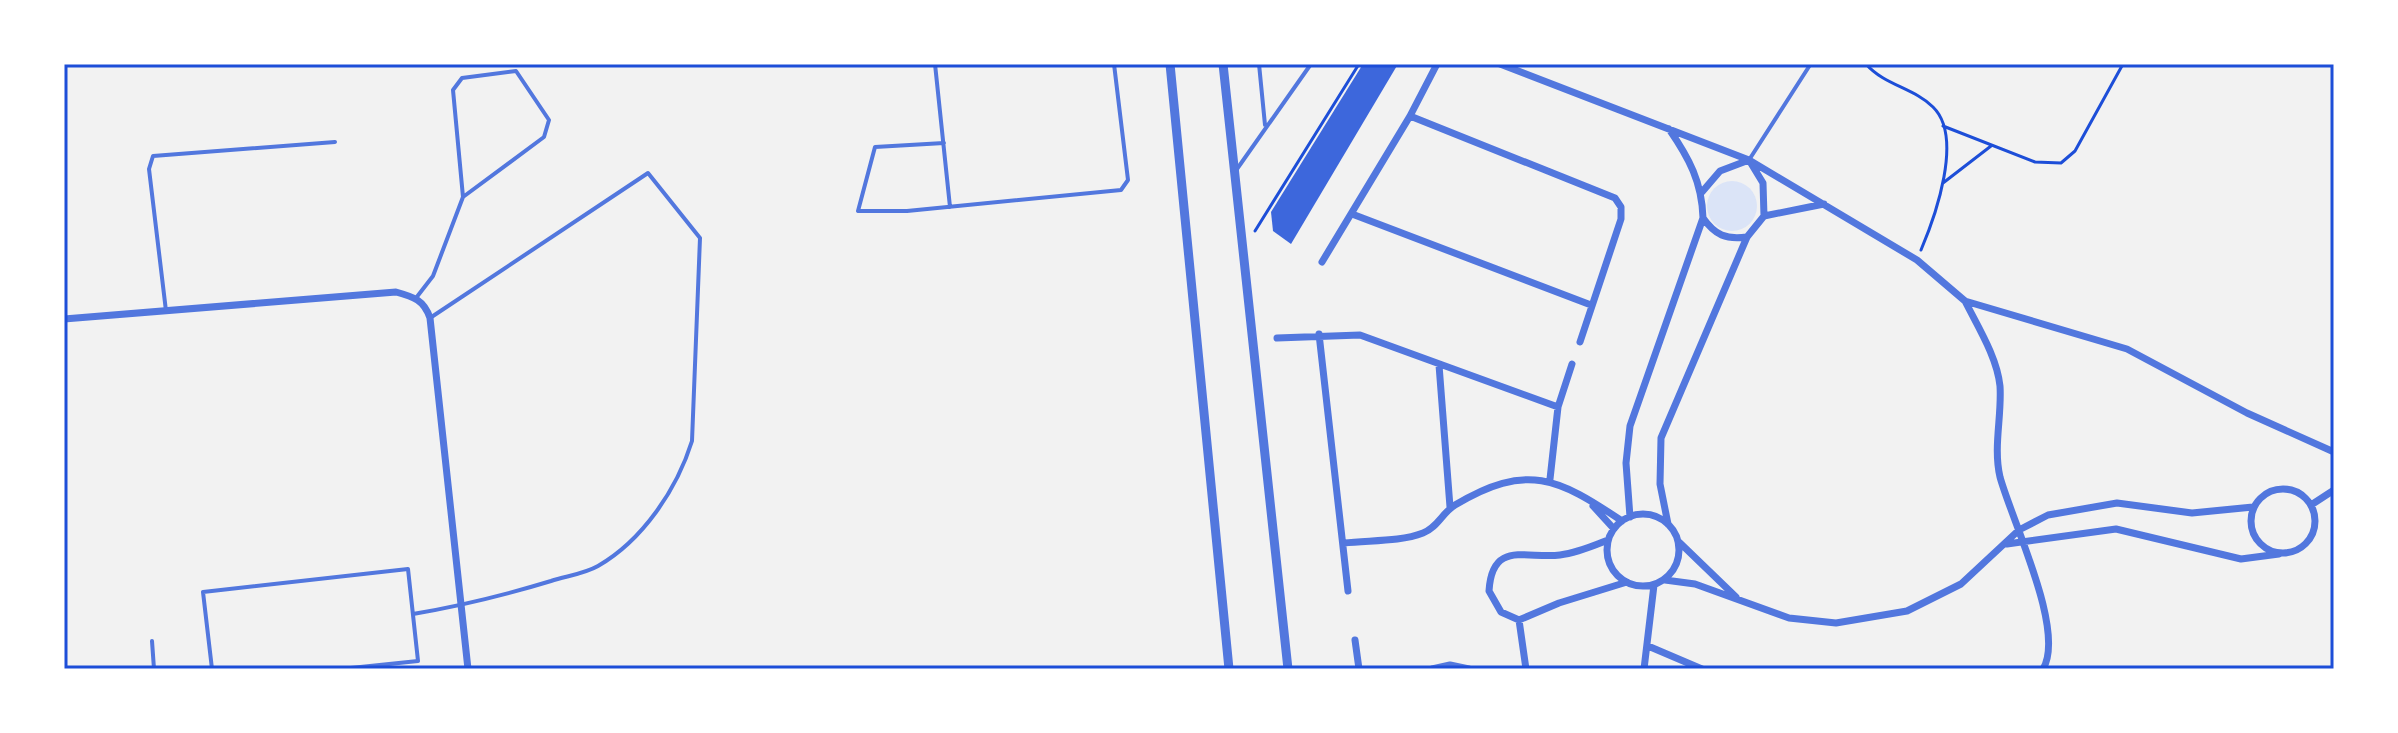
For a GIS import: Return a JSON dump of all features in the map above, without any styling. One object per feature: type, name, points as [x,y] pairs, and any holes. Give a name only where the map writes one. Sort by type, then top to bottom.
[{"type":"street","points":[[1170,64],[1229,669]]},
{"type":"street","points":[[1223,64],[1237,169],[1243,253],[1288,669]]},
{"type":"street","points":[[1322,262],[1410,116],[1437,64]]},
{"type":"street","points":[[1500,64],[1749,160],[1827,203],[1917,260],[1965,301],[1990,353],[2000,385],[2000,475],[2024,541],[2051,642],[2043,669]]},
{"type":"street","points":[[1410,116],[1615,198],[1621,207],[1621,219],[1580,342]]},
{"type":"street","points":[[1626,519],[1626,463],[1630,426],[1703,218],[1702,192],[1690,159],[1668,127]]},
{"type":"street","points":[[1702,192],[1720,171],[1749,160]]},
{"type":"street","points":[[1749,160],[1763,183],[1764,216]]},
{"type":"street","points":[[1741,602],[1679,542],[1668,524],[1660,484],[1661,438],[1747,237],[1764,216],[1827,203]]},
{"type":"street","points":[[1352,214],[1591,305]]},
{"type":"street","points":[[1703,218],[1711,230],[1723,237],[1747,237]]},
{"type":"street","points":[[64,319],[396,292],[416,298],[425,305],[430,318],[468,669]]},
{"type":"street","points":[[1965,301],[2127,349],[2220,400],[2334,452]]},
{"type":"street","points":[[1319,334],[1348,591]]},
{"type":"street","points":[[1277,338],[1319,334],[1360,335],[1558,407]]},
{"type":"street","points":[[1550,479],[1558,407],[1572,364]]},
{"type":"street","points":[[1439,365],[1450,507]]},
{"type":"street","points":[[1344,543],[1423,533],[1435,526],[1450,507],[1487,487],[1550,479],[1626,519]]},
{"type":"street","points":[[2007,544],[2116,529],[2241,559],[2291,553],[2310,539],[2315,528],[2311,505],[2293,491],[2281,489],[2260,498],[2253,507],[2250,522],[2254,537],[2264,548],[2279,554]]},
{"type":"street","points":[[2311,505],[2334,490]]},
{"type":"street","points":[[1584,496],[1614,529]]},
{"type":"street","points":[[1608,540],[1564,555],[1506,556],[1495,565],[1489,591],[1501,612],[1519,620],[1559,603],[1627,582],[1654,585],[1665,580],[1695,584],[1789,618],[1836,623],[1907,611],[1961,584],[2019,530],[2048,515],[2117,503],[2192,513],[2253,507]]},
{"type":"street","points":[[1627,582],[1614,572],[1607,557],[1608,540],[1614,529],[1626,519],[1656,516],[1668,524]]},
{"type":"street","points":[[1665,580],[1679,556],[1679,542]]},
{"type":"street","points":[[1644,669],[1654,585]]},
{"type":"street","points":[[1519,620],[1526,669]]},
{"type":"street","points":[[1355,640],[1359,669]]},
{"type":"street","points":[[1648,646],[1702,669]]},
{"type":"street","points":[[1432,669],[1450,665],[1469,669]]},
{"type":"lane","points":[[935,64],[950,207]]},
{"type":"lane","points":[[944,143],[875,147],[856,207],[860,213],[1121,190],[1126,186],[1114,64]]},
{"type":"lane","points":[[1259,64],[1265,127]]},
{"type":"lane","points":[[1237,169],[1311,64]]},
{"type":"lane","points":[[1749,160],[1810,65]]},
{"type":"lane","points":[[416,298],[433,276],[463,197],[453,90],[462,78],[516,71],[549,120],[544,137],[463,197]]},
{"type":"lane","points":[[166,311],[149,169],[153,156],[335,142]]},
{"type":"lane","points":[[413,614],[461,606],[595,567],[624,548],[662,503],[684,469],[692,441],[700,238],[648,173],[430,318]]},
{"type":"lane","points":[[212,669],[203,592],[408,569],[418,661],[341,669]]},
{"type":"lane","points":[[152,641],[154,669]]},
{"type":"path","points":[[1243,253],[1359,64]]},
{"type":"path","points":[[1866,64],[1874,73],[1934,107],[1943,126],[1946,167],[1943,183],[1937,213],[1917,260]]},
{"type":"path","points":[[1943,126],[2035,162],[2061,163],[2075,151],[2123,64]]},
{"type":"path","points":[[1943,183],[1992,145]]},
{"type":"shaded area","points":[[1732,181],[1750,188],[1757,206],[1750,224],[1732,231],[1714,224],[1707,206],[1714,188]]},
{"type":"building","points":[[1363,64],[1398,64],[1291,244],[1273,231],[1271,212]]}]
